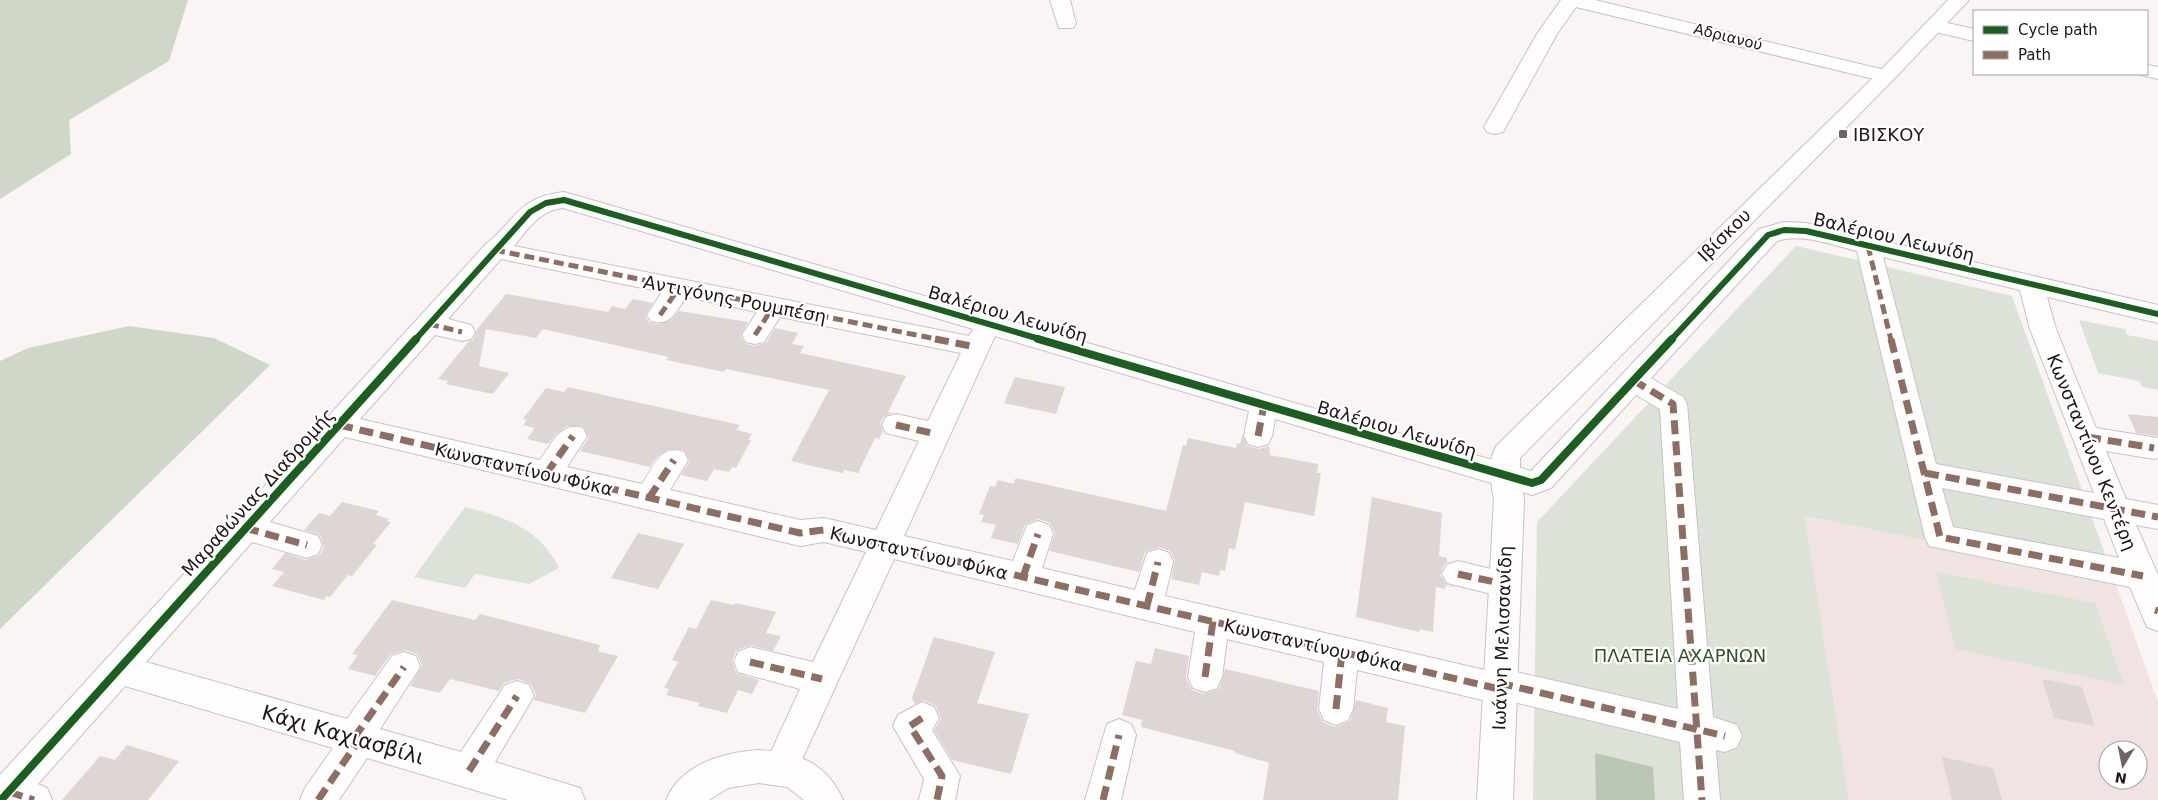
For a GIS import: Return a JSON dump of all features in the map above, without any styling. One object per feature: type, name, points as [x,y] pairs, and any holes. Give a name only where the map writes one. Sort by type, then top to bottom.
[{"type":"street","points":[[1060,0],[1066,24]]},
{"type":"street","points":[[1495,127],[1547,34],[1571,0]]},
{"type":"street","name":"Αδριανού","points":[[1571,0],[1886,76]]},
{"type":"street","name":"Ιβίσκου","points":[[1505,476],[1506,454],[1886,76],[1959,0]]},
{"type":"street","points":[[1934,26],[1973,34]]},
{"type":"street","name":"Βαλέριου Λεωνίδη","points":[[539,205],[564,200],[982,336],[1264,405],[1532,484],[1541,480],[1768,235],[1784,230],[1806,232],[2158,314]]},
{"type":"street","name":"Μαραθώνιας Διαδρομής","points":[[15,797],[119,669],[495,250],[539,205]]},
{"type":"street","points":[[1868,246],[1940,536],[2143,576]]},
{"type":"street","name":"Αντιγόνης Ρουμπέση","points":[[495,250],[772,307],[982,336]]},
{"type":"street","name":"Κωνσταντίνου Κεντέρη","points":[[2031,285],[2043,330],[2157,613]]},
{"type":"street","points":[[660,315],[679,288]]},
{"type":"street","points":[[755,335],[772,307]]},
{"type":"street","points":[[429,324],[462,332]]},
{"type":"street","points":[[781,767],[982,336]]},
{"type":"street","points":[[1633,380],[1673,404],[1711,733],[1702,800]]},
{"type":"street","points":[[1258,436],[1264,405]]},
{"type":"street","name":"Κωνσταντίνου Φύκα","points":[[338,425],[800,533],[824,530],[1342,652],[1711,733]]},
{"type":"street","points":[[896,425],[936,434]]},
{"type":"street","points":[[546,474],[573,436]]},
{"type":"street","points":[[2087,437],[2154,448]]},
{"type":"street","points":[[649,498],[674,460]]},
{"type":"street","points":[[1925,473],[2158,518]]},
{"type":"street","name":"Ιωάννη Μελισσανίδη","points":[[1495,800],[1509,500],[1505,476]]},
{"type":"street","points":[[245,528],[307,545]]},
{"type":"street","points":[[1023,577],[1038,534]]},
{"type":"street","points":[[1147,606],[1158,562]]},
{"type":"street","points":[[1458,574],[1504,584]]},
{"type":"street","points":[[1205,677],[1213,621]]},
{"type":"street","points":[[1336,709],[1342,652]]},
{"type":"street","points":[[750,662],[822,679]]},
{"type":"street","points":[[318,800],[404,667]]},
{"type":"street","name":"Κάχι Καχιασβίλι","points":[[119,669],[567,800]]},
{"type":"street","points":[[469,772],[517,696]]},
{"type":"street","points":[[922,718],[910,726],[942,776],[937,800]]},
{"type":"street","points":[[1103,800],[1119,735]]},
{"type":"street","points":[[684,800],[714,776],[748,766],[781,767],[805,777],[825,800]]},
{"type":"shaded area","points":[[0,0],[188,0],[169,61],[69,120],[71,154],[0,199]]},
{"type":"shaded area","points":[[129,326],[214,338],[270,365],[0,629],[0,361],[28,348]]},
{"type":"shaded area","points":[[1805,516],[2114,579],[2158,702],[2158,800],[1849,800]]},
{"type":"shaded area","points":[[1595,753],[1653,767],[1655,800],[1596,800]]},
{"type":"green space","name":"ΠΛΑΤΕΙΑ ΑΧΑΡΝΩΝ","points":[[1796,246],[2012,296],[2114,579],[1805,516],[1849,800],[1533,800],[1537,522]]},
{"type":"green space","points":[[2079,320],[2125,329],[2127,335],[2158,341],[2158,390],[2142,387],[2139,381],[2098,373]]},
{"type":"green space","points":[[465,507],[507,520],[532,534],[551,555],[559,568],[529,584],[475,574],[465,588],[414,577]]},
{"type":"green space","points":[[1936,572],[2095,603],[2124,685],[1955,649]]},
{"type":"building","points":[[506,294],[608,312],[612,306],[625,309],[633,299],[653,303],[645,316],[649,322],[657,324],[669,321],[679,311],[748,322],[740,336],[746,344],[755,346],[766,343],[775,328],[798,333],[792,344],[804,346],[800,353],[906,376],[888,412],[893,413],[884,416],[880,424],[883,431],[879,439],[875,438],[858,473],[844,470],[843,473],[791,461],[829,390],[726,369],[724,372],[666,360],[669,357],[543,329],[536,338],[486,329],[479,366],[509,373],[493,394],[446,384],[448,381],[438,379],[469,341],[473,340],[478,328]]},
{"type":"building","points":[[1015,377],[1065,387],[1056,414],[1004,403]]},
{"type":"building","points":[[568,387],[740,425],[736,430],[752,434],[748,440],[751,440],[736,468],[732,467],[729,472],[714,469],[707,481],[681,475],[690,461],[684,450],[668,450],[657,457],[650,467],[580,451],[589,437],[583,426],[567,426],[556,434],[548,444],[527,439],[535,428],[523,425],[527,420],[523,419],[546,388],[564,392]]},
{"type":"building","points":[[2128,414],[2158,417],[2158,436],[2136,433]]},
{"type":"building","points":[[1243,434],[1247,446],[1259,449],[1269,446],[1270,455],[1318,464],[1317,473],[1321,473],[1314,516],[1245,502],[1235,550],[1229,548],[1225,571],[1220,570],[1219,576],[1202,572],[1199,585],[1171,579],[1175,561],[1170,551],[1159,547],[1145,552],[1139,572],[1049,551],[1055,533],[1050,523],[1039,519],[1025,524],[1018,544],[991,538],[996,525],[981,522],[984,515],[979,514],[990,486],[995,487],[998,480],[1013,484],[1016,478],[1166,511],[1183,445],[1186,446],[1188,438],[1236,448],[1237,443],[1240,444]]},
{"type":"building","points":[[1372,497],[1442,513],[1439,556],[1447,558],[1447,562],[1450,562],[1445,564],[1440,575],[1447,585],[1456,587],[1445,586],[1445,589],[1436,587],[1433,632],[1420,629],[1419,632],[1356,617]]},
{"type":"building","points":[[342,502],[379,511],[376,515],[389,519],[387,521],[391,522],[373,544],[377,545],[352,576],[348,575],[330,597],[327,596],[324,600],[272,586],[284,572],[272,569],[285,553],[306,560],[320,555],[324,546],[320,535],[304,530],[319,513],[330,516]]},
{"type":"building","points":[[638,533],[684,544],[658,589],[611,578]]},
{"type":"building","points":[[392,600],[475,620],[480,614],[600,645],[598,651],[618,656],[585,713],[534,700],[536,695],[531,684],[518,679],[504,683],[499,691],[450,679],[440,693],[410,686],[422,666],[417,654],[405,650],[390,655],[375,676],[348,669],[358,655],[352,654]]},
{"type":"building","points":[[711,600],[734,605],[736,603],[776,612],[766,633],[781,636],[773,651],[750,645],[736,651],[732,661],[736,673],[759,680],[752,694],[738,690],[727,713],[698,706],[700,703],[666,695],[669,689],[664,688],[678,662],[672,660],[689,627],[696,629]]},
{"type":"building","points":[[934,637],[995,652],[977,703],[1029,714],[1011,774],[952,760],[934,730],[941,719],[936,706],[923,700],[915,704],[912,698]]},
{"type":"building","points":[[1155,648],[1189,656],[1186,678],[1192,690],[1204,694],[1219,689],[1225,669],[1319,691],[1317,710],[1323,722],[1335,727],[1350,721],[1356,700],[1388,708],[1386,722],[1405,726],[1398,800],[1263,800],[1269,763],[1235,753],[1235,751],[1141,727],[1142,720],[1122,715],[1136,661],[1151,664]]},
{"type":"building","points":[[2042,679],[2082,687],[2095,726],[2054,718]]},
{"type":"building","points":[[127,745],[179,761],[148,800],[62,800],[100,756],[115,760]]},
{"type":"building","points":[[1942,757],[1993,768],[2002,800],[1952,800]]},
{"type":"marked path","points":[[1868,246],[1940,537],[2143,576]]},
{"type":"marked path","points":[[495,250],[976,347]]},
{"type":"marked path","points":[[660,315],[679,288]]},
{"type":"marked path","points":[[755,335],[773,307]]},
{"type":"marked path","points":[[429,324],[462,332]]},
{"type":"marked path","points":[[1633,380],[1673,404],[1702,800]]},
{"type":"marked path","points":[[1258,436],[1264,405]]},
{"type":"marked path","points":[[339,425],[800,533],[824,530],[1499,689]]},
{"type":"marked path","points":[[896,425],[936,434]]},
{"type":"marked path","points":[[546,474],[573,436]]},
{"type":"marked path","points":[[2087,437],[2154,448]]},
{"type":"marked path","points":[[649,498],[674,460]]},
{"type":"marked path","points":[[1925,473],[2158,517]]},
{"type":"marked path","points":[[245,528],[307,545]]},
{"type":"marked path","points":[[1023,577],[1038,534]]},
{"type":"marked path","points":[[1147,606],[1158,562]]},
{"type":"marked path","points":[[1458,574],[1504,584]]},
{"type":"marked path","points":[[1205,677],[1213,621]]},
{"type":"marked path","points":[[1336,709],[1342,652]]},
{"type":"marked path","points":[[750,662],[822,679]]},
{"type":"marked path","points":[[354,738],[404,667]]},
{"type":"marked path","points":[[1499,683],[1725,736]]},
{"type":"marked path","points":[[469,771],[517,696]]},
{"type":"marked path","points":[[922,718],[910,726],[942,776],[937,800]]},
{"type":"marked path","points":[[1103,800],[1119,735]]},
{"type":"marked path","points":[[318,800],[359,740]]},
{"type":"marked path","points":[[9,792],[34,800]]},
{"type":"cycle path","points":[[1,800],[530,212],[550,202],[564,200],[1532,483],[1541,480],[1768,235],[1784,230],[1806,231],[2158,314]]},
{"type":"place","name":"ΙΒΙΣΚΟΥ","points":[[1843,134]]}]
